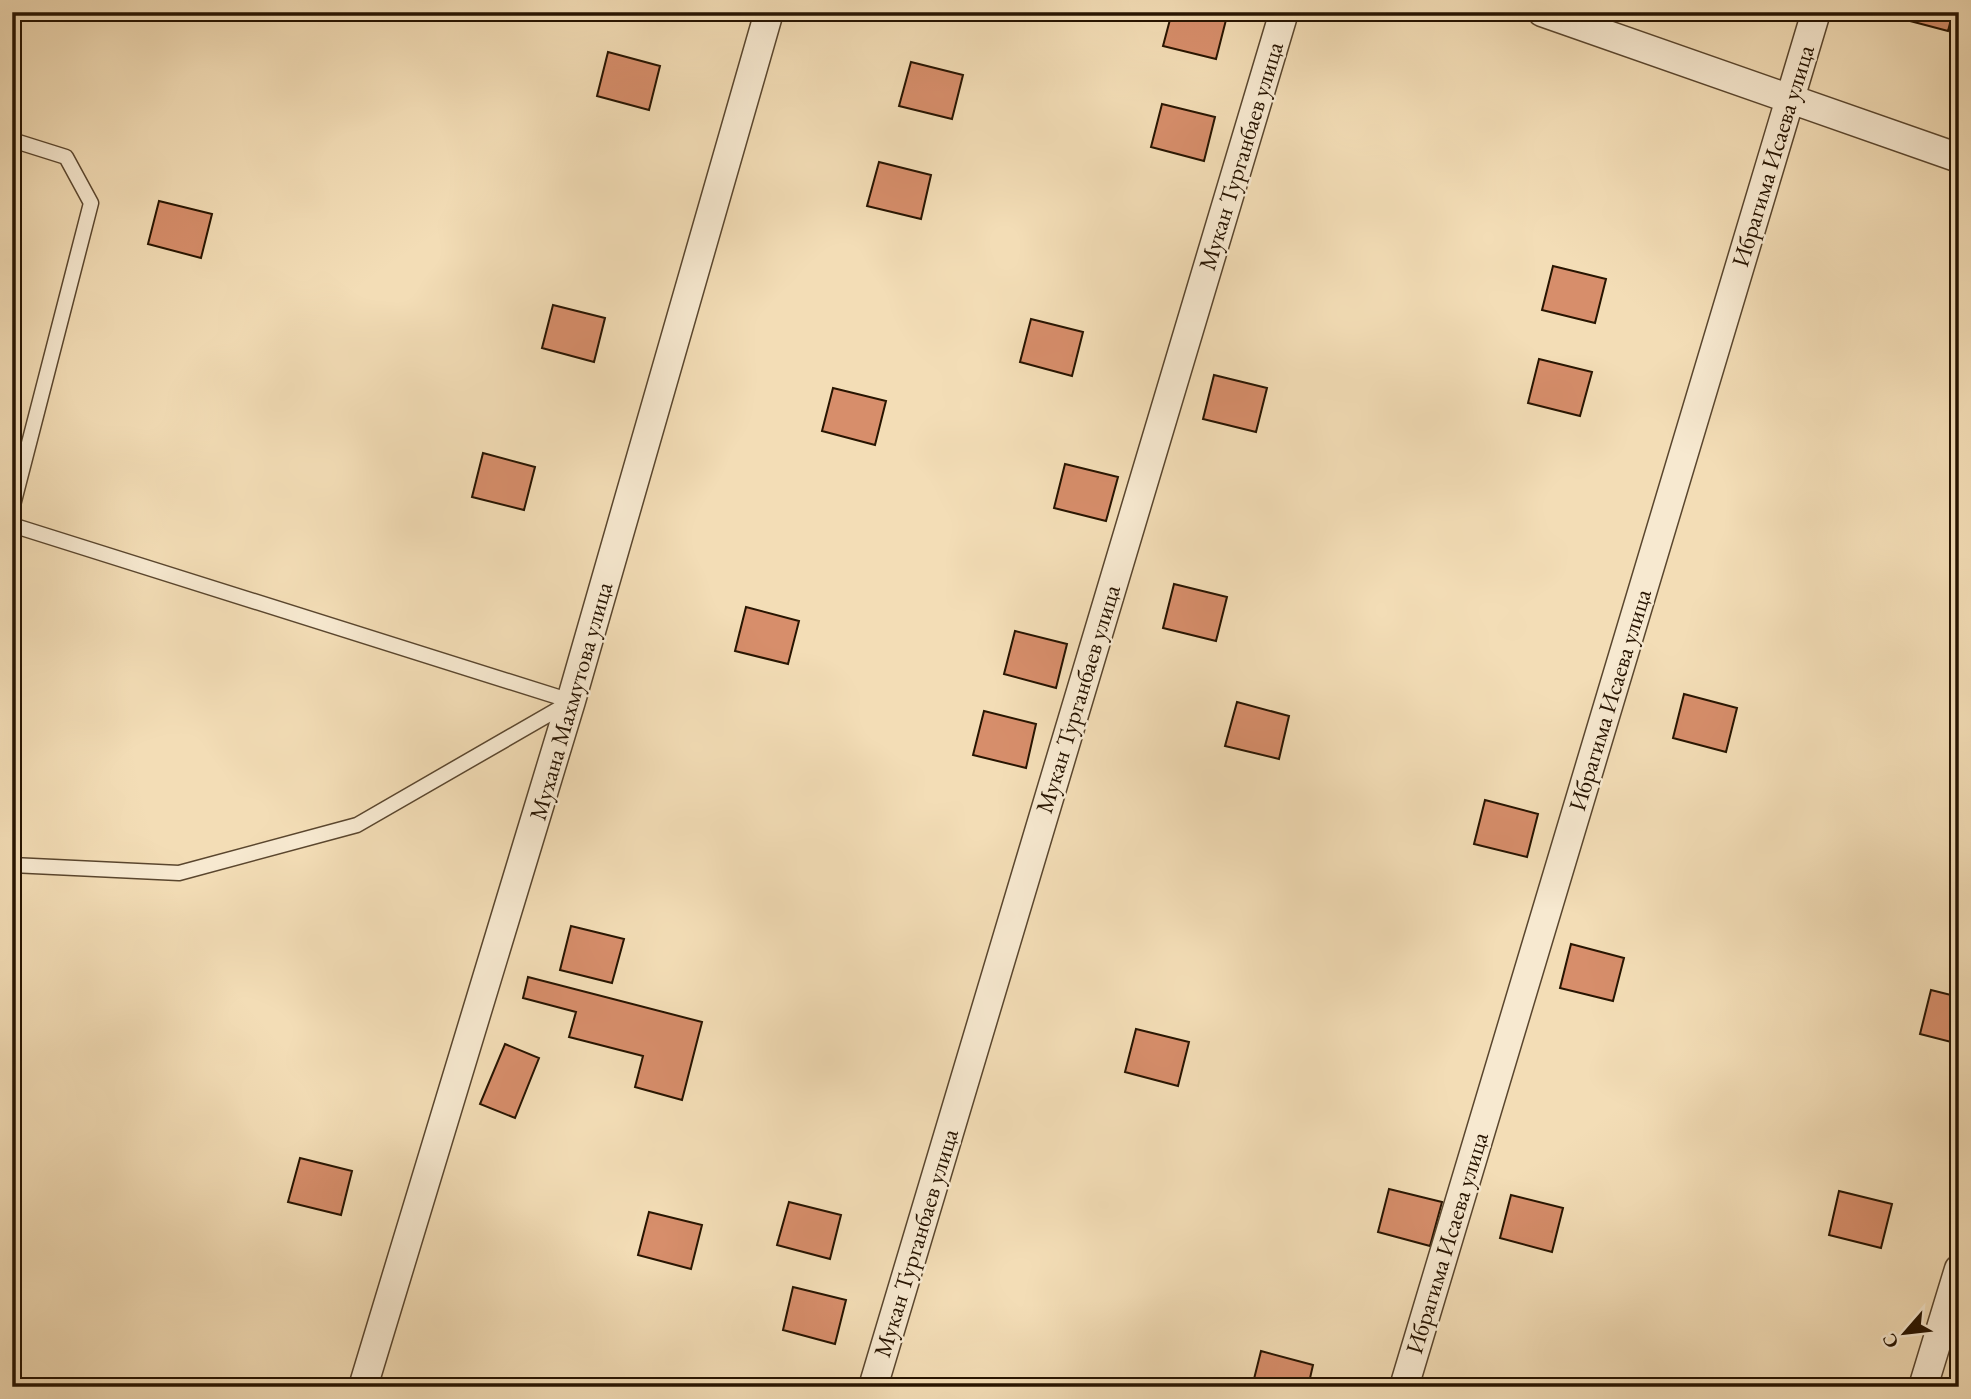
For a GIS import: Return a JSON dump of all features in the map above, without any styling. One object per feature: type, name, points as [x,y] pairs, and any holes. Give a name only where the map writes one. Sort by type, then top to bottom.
[{"type":"street","name":"Мухана Махмутова улица","points":[[363,1387],[572,701],[769,12]]},
{"type":"street","name":"Мукан Турганбаев улица","points":[[873,1387],[1284,12]]},
{"type":"street","points":[[1542,12],[1959,158]]},
{"type":"street","name":"Ибрагима Исаева улица","points":[[1404,1387],[1816,12]]},
{"type":"street","points":[[1923,1387],[1959,1269]]},
{"type":"lane","points":[[12,139],[66,157],[91,203],[12,509]]},
{"type":"lane","points":[[12,525],[572,701]]},
{"type":"lane","points":[[12,865],[179,873],[357,825],[572,701]]},
{"type":"building","points":[[1172,12],[1213,12],[1227,16],[1216,59],[1163,46]]},
{"type":"building","points":[[1897,12],[1953,12],[1948,31],[1895,17]]},
{"type":"building","points":[[608,52],[660,66],[649,110],[597,96]]},
{"type":"building","points":[[911,62],[963,75],[952,119],[899,106]]},
{"type":"building","points":[[1162,104],[1215,117],[1204,161],[1151,147]]},
{"type":"building","points":[[879,162],[931,175],[921,219],[867,206]]},
{"type":"building","points":[[159,201],[212,214],[201,258],[148,244]]},
{"type":"building","points":[[1553,266],[1606,279],[1595,323],[1542,310]]},
{"type":"building","points":[[553,305],[605,318],[594,362],[542,348]]},
{"type":"building","points":[[1031,319],[1083,332],[1072,376],[1020,362]]},
{"type":"building","points":[[1539,359],[1592,372],[1580,416],[1528,403]]},
{"type":"building","points":[[1214,375],[1267,388],[1256,432],[1203,419]]},
{"type":"building","points":[[833,388],[886,401],[875,445],[822,431]]},
{"type":"building","points":[[483,453],[535,467],[524,510],[472,497]]},
{"type":"building","points":[[1065,464],[1118,477],[1106,521],[1054,508]]},
{"type":"building","points":[[1174,584],[1227,597],[1216,641],[1163,628]]},
{"type":"building","points":[[746,607],[799,621],[788,664],[735,651]]},
{"type":"building","points":[[1015,631],[1067,644],[1056,688],[1004,674]]},
{"type":"building","points":[[1684,694],[1737,708],[1726,752],[1673,738]]},
{"type":"building","points":[[1237,702],[1289,716],[1279,759],[1225,746]]},
{"type":"building","points":[[984,711],[1036,724],[1026,768],[973,755]]},
{"type":"building","points":[[1485,800],[1538,814],[1527,857],[1474,844]]},
{"type":"building","points":[[571,926],[624,939],[612,983],[560,970]]},
{"type":"building","points":[[1571,944],[1624,958],[1613,1001],[1560,988]]},
{"type":"building","points":[[528,977],[702,1022],[682,1100],[635,1087],[643,1056],[569,1037],[576,1012],[523,998]]},
{"type":"building","points":[[1931,990],[1959,997],[1959,1044],[1920,1034]]},
{"type":"building","points":[[1136,1029],[1189,1042],[1178,1086],[1125,1072]]},
{"type":"building","points":[[505,1044],[539,1058],[515,1118],[480,1104]]},
{"type":"building","points":[[300,1158],[352,1171],[341,1215],[288,1202]]},
{"type":"building","points":[[1389,1189],[1442,1202],[1430,1246],[1378,1232]]},
{"type":"building","points":[[1839,1191],[1892,1204],[1881,1248],[1829,1235]]},
{"type":"building","points":[[1511,1195],[1563,1208],[1552,1252],[1500,1238]]},
{"type":"building","points":[[789,1202],[841,1215],[830,1259],[777,1245]]},
{"type":"building","points":[[649,1212],[702,1225],[691,1269],[638,1255]]},
{"type":"building","points":[[793,1287],[846,1300],[835,1344],[783,1330]]},
{"type":"building","points":[[1261,1351],[1313,1365],[1308,1387],[1252,1387]]}]
